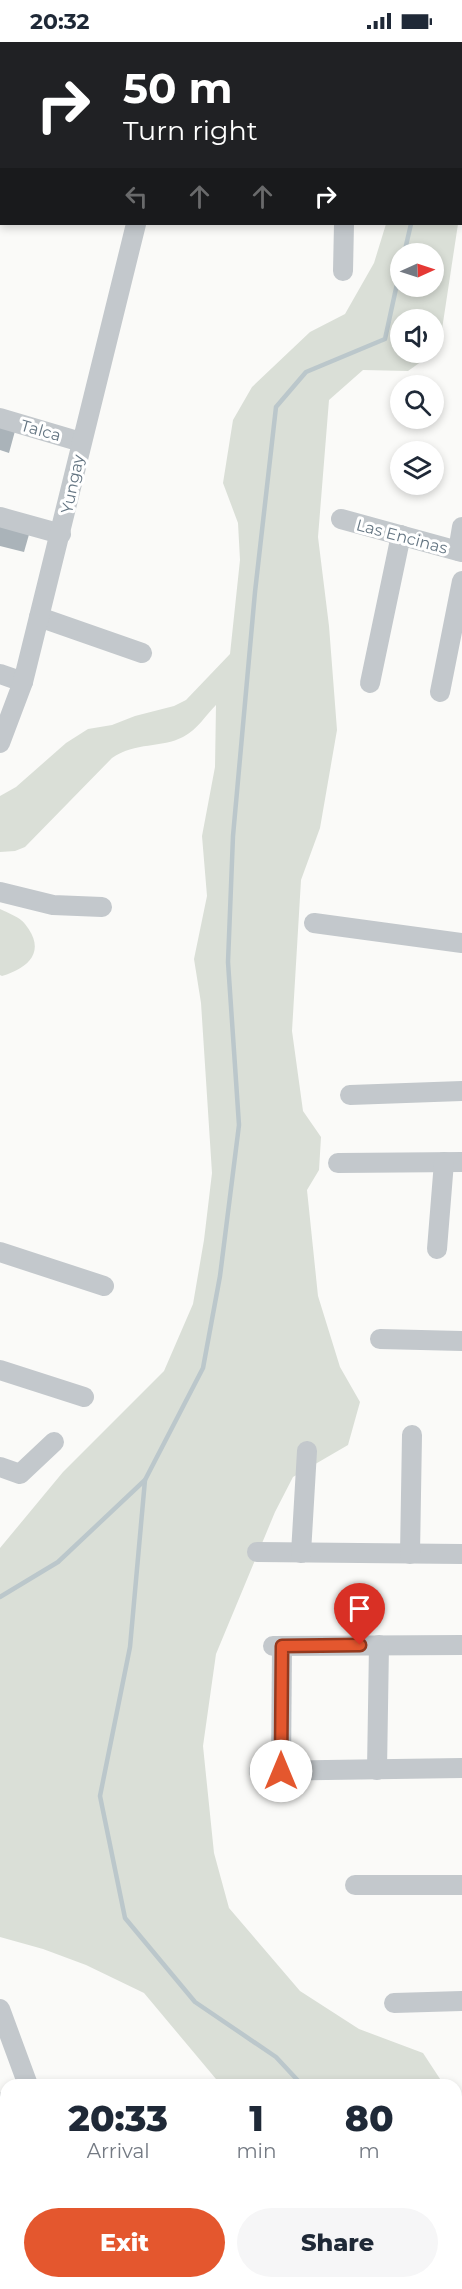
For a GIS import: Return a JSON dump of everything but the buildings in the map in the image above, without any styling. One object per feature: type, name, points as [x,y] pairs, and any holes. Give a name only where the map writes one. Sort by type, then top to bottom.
[{"type":"street","name":"Yungay","points":[[0,743],[23,682],[136,225]]},
{"type":"street","points":[[343,270],[344,225]]},
{"type":"street","name":"Talca","points":[[0,418],[81,442]]},
{"type":"street","points":[[0,517],[61,534]]},
{"type":"street","name":"Las Encinas","points":[[341,519],[460,552]]},
{"type":"street","points":[[460,552],[462,527]]},
{"type":"street","points":[[370,683],[400,536]]},
{"type":"street","points":[[440,692],[462,581]]},
{"type":"street","points":[[39,617],[142,654]]},
{"type":"street","points":[[0,674],[23,682]]},
{"type":"street","points":[[0,892],[53,905],[102,908]]},
{"type":"street","points":[[314,923],[462,943]]},
{"type":"street","points":[[350,1095],[462,1091]]},
{"type":"street","points":[[338,1163],[453,1162],[437,1249]]},
{"type":"street","points":[[0,1252],[104,1286]]},
{"type":"street","points":[[380,1339],[462,1341]]},
{"type":"street","points":[[0,1370],[84,1397]]},
{"type":"street","points":[[410,1554],[412,1436]]},
{"type":"street","points":[[0,1467],[20,1474],[54,1442]]},
{"type":"street","points":[[301,1553],[307,1451]]},
{"type":"street","points":[[257,1552],[462,1554]]},
{"type":"street","points":[[377,1770],[379,1645]]},
{"type":"street","points":[[281,1771],[278,1646],[462,1645]]},
{"type":"street","points":[[259,1771],[462,1768]]},
{"type":"street","points":[[355,1885],[462,1885]]},
{"type":"street","points":[[394,2002],[462,2001]]},
{"type":"street","points":[[0,2009],[26,2079]]},
{"type":"shaded area","points":[[386,225],[458,225],[444,316],[444,309],[390,309],[390,363],[419,363],[408,371],[363,370],[329,400],[318,537],[329,626],[337,730],[320,828],[301,880],[292,1031],[303,1111],[321,1137],[319,1170],[307,1190],[318,1296],[340,1367],[360,1402],[348,1445],[293,1477],[275,1512],[216,1654],[203,1746],[214,1853],[229,1908],[300,1991],[359,2029],[423,2053],[440,2079],[216,2079],[144,1993],[86,1965],[43,1949],[0,1937],[0,1548],[63,1472],[164,1371],[193,1304],[212,1173],[201,1003],[194,959],[207,896],[202,836],[215,767],[216,705],[197,726],[183,737],[166,743],[139,747],[112,758],[25,847],[15,851],[0,852],[0,796],[16,787],[66,743],[88,729],[112,725],[135,716],[174,706],[186,700],[230,654],[240,560],[238,523],[223,483],[233,420],[252,387],[310,332],[345,314],[374,263]]},
{"type":"shaded area","points":[[0,909],[23,922],[31,934],[35,950],[27,963],[12,973],[2,976],[0,975]]},
{"type":"waterway","points":[[407,243],[411,225]]},
{"type":"waterway","points":[[0,1597],[58,1562],[145,1480],[203,1368],[220,1276],[239,1125],[228,962],[233,836],[255,592],[276,407],[306,372],[385,339],[394,297]]},
{"type":"waterway","points":[[145,1480],[130,1647],[100,1796],[125,1918],[195,2002],[276,2057],[296,2079]]},
{"type":"route","points":[[281,1771],[282,1646],[360,1645]]}]
